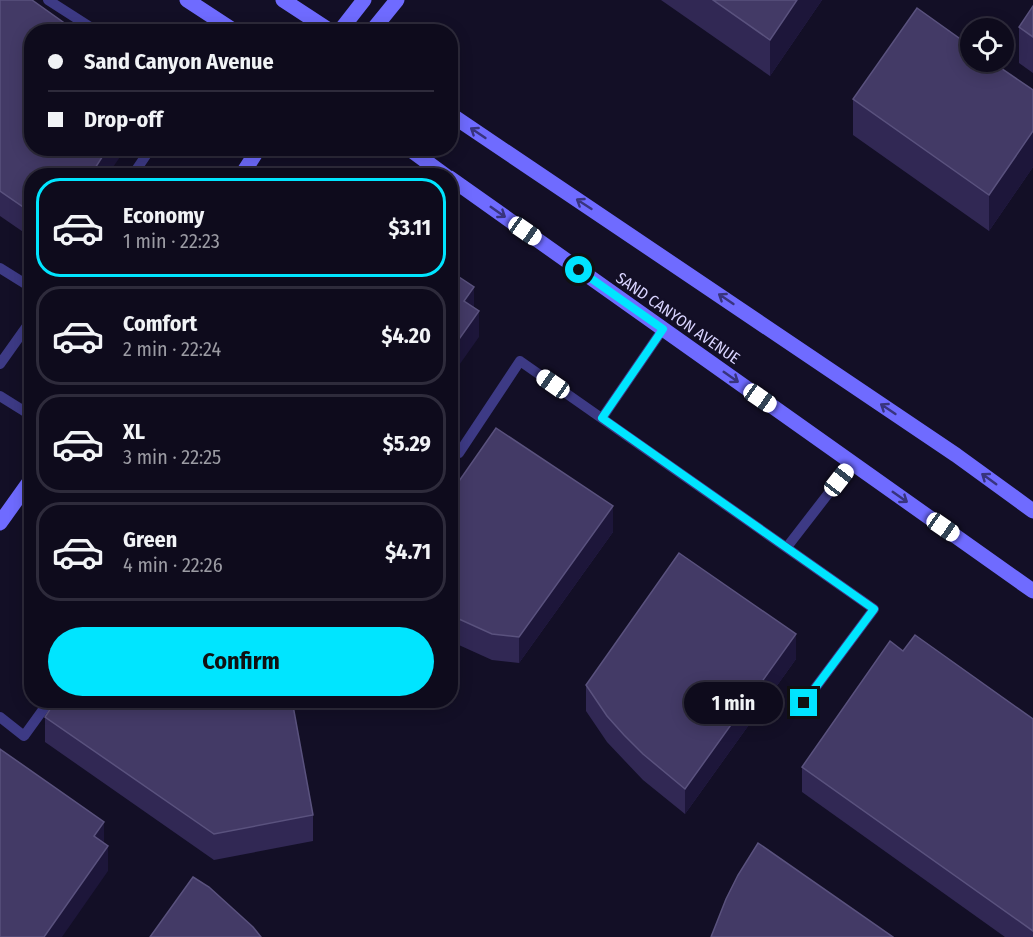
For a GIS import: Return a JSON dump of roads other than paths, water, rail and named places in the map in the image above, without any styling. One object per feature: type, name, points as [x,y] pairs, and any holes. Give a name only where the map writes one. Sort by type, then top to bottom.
[{"type":"main road","points":[[187,0],[224,24]]},
{"type":"main road","points":[[283,0],[320,24]]},
{"type":"main road","points":[[345,24],[364,0]]},
{"type":"main road","points":[[378,24],[397,0]]},
{"type":"main road","points":[[458,119],[956,455],[1033,511]]},
{"type":"main road","points":[[419,156],[435,168]]},
{"type":"main road","name":"SAND CANYON AVENUE","points":[[458,184],[1033,591]]},
{"type":"main road","points":[[0,523],[24,489]]},
{"type":"lane","points":[[48,0],[86,24]]},
{"type":"lane","points":[[0,268],[24,283]]},
{"type":"lane","points":[[602,418],[663,329]]},
{"type":"lane","points":[[0,364],[24,330]]},
{"type":"lane","points":[[459,453],[520,361],[874,609],[804,703]]},
{"type":"lane","points":[[0,396],[24,411]]},
{"type":"lane","points":[[787,547],[852,463]]},
{"type":"lane","points":[[0,717],[24,736],[44,708]]}]
